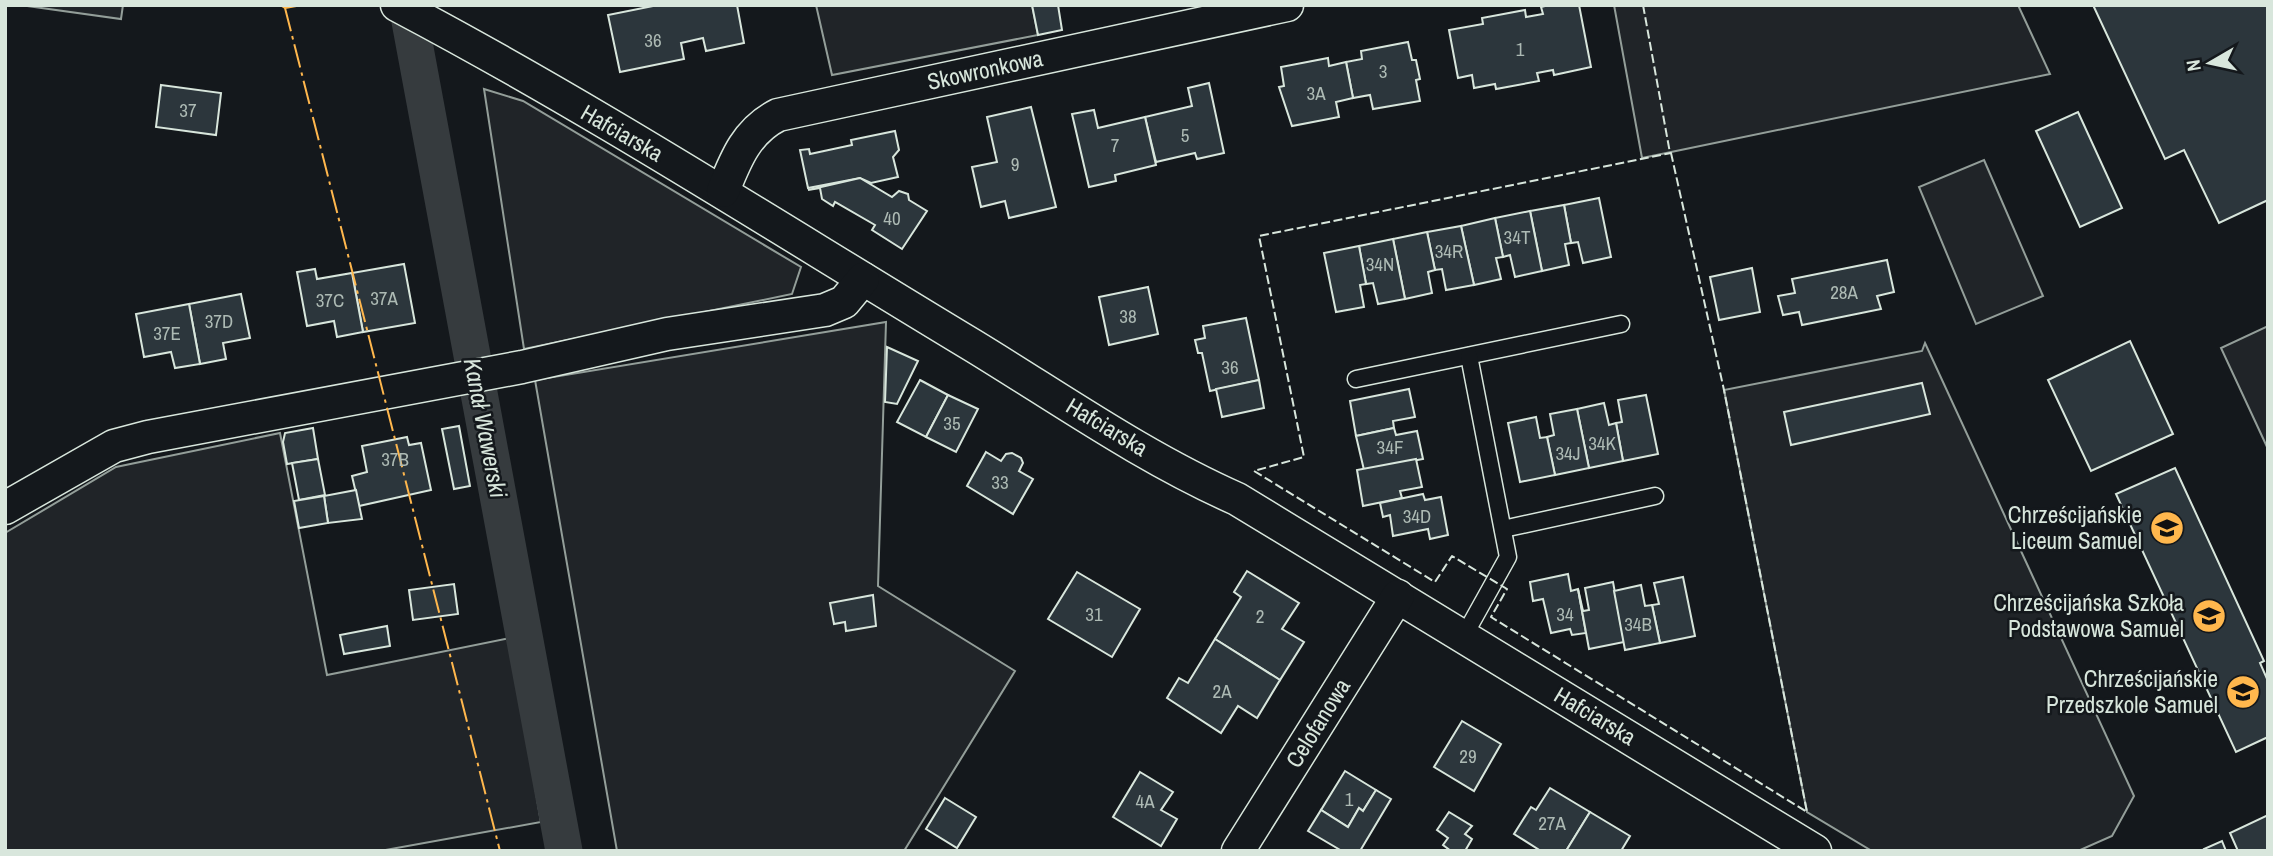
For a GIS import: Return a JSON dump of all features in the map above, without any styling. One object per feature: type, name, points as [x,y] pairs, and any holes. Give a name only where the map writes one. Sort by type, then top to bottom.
[{"type":"street","name":"Hafciarska","points":[[397,5],[723,191],[863,279],[1189,476],[1237,499],[1815,851]]},
{"type":"street","name":"Skowronkowa","points":[[723,191],[740,149],[765,121],[778,115],[1287,5]]},
{"type":"street","points":[[5,508],[114,446],[187,429],[509,370],[667,334],[825,310],[844,302],[863,279]]},
{"type":"street","name":"Celofanowa","points":[[1238,851],[1398,596]]},
{"type":"lane","points":[[1356,379],[1621,324]]},
{"type":"lane","points":[[1464,636],[1508,557],[1469,356]]},
{"type":"lane","points":[[1503,529],[1656,496]]},
{"type":"shaded area","points":[[20,5],[123,5],[121,19]]},
{"type":"shaded area","points":[[816,5],[1032,5],[1038,35],[832,75]]},
{"type":"shaded area","points":[[1614,5],[2018,5],[2050,74],[1642,158]]},
{"type":"shaded area","points":[[484,89],[523,101],[801,267],[792,294],[524,349]]},
{"type":"shaded area","points":[[1984,160],[2043,296],[1976,324],[1919,187]]},
{"type":"shaded area","points":[[886,322],[878,586],[1015,671],[904,851],[617,851],[535,380]]},
{"type":"shaded area","points":[[2268,326],[2268,449],[2221,348]]},
{"type":"shaded area","points":[[1925,343],[2134,796],[2112,836],[2078,851],[1872,851],[1807,812],[1724,390],[1922,351]]},
{"type":"shaded area","points":[[280,433],[327,675],[510,638],[541,822],[380,851],[5,851],[5,533],[116,467]]},
{"type":"building","points":[[658,5],[737,5],[744,43],[706,51],[703,38],[681,43],[684,59],[620,72],[608,15]]},
{"type":"building","points":[[1032,5],[1058,5],[1062,30],[1038,35]]},
{"type":"building","points":[[1549,5],[1579,5],[1591,67],[1554,75],[1553,70],[1537,73],[1539,81],[1496,89],[1495,84],[1474,88],[1472,75],[1458,78],[1449,30],[1483,24],[1482,18],[1525,10],[1526,17],[1543,14],[1541,7]]},
{"type":"building","points":[[2093,5],[2268,5],[2268,200],[2219,223],[2184,150],[2165,159]]},
{"type":"building","points":[[1408,42],[1420,79],[1416,80],[1420,101],[1373,109],[1370,95],[1353,98],[1346,62],[1362,59],[1361,51]]},
{"type":"building","points":[[1328,58],[1329,66],[1346,62],[1353,98],[1336,102],[1339,117],[1292,126],[1279,87],[1284,86],[1281,67]]},
{"type":"building","points":[[1209,83],[1224,153],[1197,159],[1195,153],[1156,162],[1145,117],[1192,106],[1188,88]]},
{"type":"building","points":[[161,85],[221,93],[216,135],[156,127]]},
{"type":"building","points":[[1031,107],[1056,207],[1009,218],[1005,201],[981,207],[972,167],[997,162],[987,117]]},
{"type":"building","points":[[1094,110],[1098,128],[1145,117],[1156,165],[1115,175],[1116,181],[1089,187],[1072,114]]},
{"type":"building","points":[[2078,112],[2122,208],[2080,227],[2036,131]]},
{"type":"building","points":[[895,131],[899,150],[893,157],[898,177],[871,183],[860,178],[808,188],[800,150],[809,149],[810,154],[852,145],[851,140]]},
{"type":"building","points":[[860,178],[892,197],[899,191],[908,194],[909,200],[927,211],[902,249],[872,230],[875,225],[835,202],[833,206],[822,199],[820,188],[808,190]]},
{"type":"building","points":[[1599,198],[1611,257],[1583,263],[1578,242],[1571,243],[1564,205]]},
{"type":"building","points":[[1564,205],[1571,243],[1565,244],[1569,265],[1542,271],[1530,211]]},
{"type":"building","points":[[1530,211],[1542,271],[1515,277],[1510,255],[1503,257],[1495,218]]},
{"type":"building","points":[[1495,218],[1503,257],[1496,258],[1501,279],[1474,285],[1461,226]]},
{"type":"building","points":[[1461,226],[1474,285],[1446,290],[1442,269],[1435,270],[1427,232]]},
{"type":"building","points":[[1427,232],[1435,270],[1428,272],[1432,293],[1405,299],[1393,239]]},
{"type":"building","points":[[1393,239],[1405,299],[1378,304],[1373,283],[1366,284],[1359,246]]},
{"type":"building","points":[[1359,246],[1366,284],[1360,285],[1364,307],[1336,312],[1324,253]]},
{"type":"building","points":[[1887,260],[1894,292],[1877,296],[1881,309],[1802,325],[1799,312],[1783,315],[1778,296],[1795,293],[1792,279]]},
{"type":"building","points":[[404,264],[415,323],[363,332],[352,273]]},
{"type":"building","points":[[1752,268],[1760,312],[1719,320],[1710,277]]},
{"type":"building","points":[[315,269],[317,279],[352,273],[363,332],[337,337],[334,321],[307,326],[297,272]]},
{"type":"building","points":[[1148,287],[1158,334],[1109,345],[1099,297]]},
{"type":"building","points":[[241,294],[250,338],[223,343],[226,359],[200,364],[189,304]]},
{"type":"building","points":[[189,304],[200,364],[175,368],[171,352],[144,357],[136,314]]},
{"type":"building","points":[[1246,318],[1259,380],[1210,391],[1202,353],[1198,353],[1195,340],[1205,338],[1203,326]]},
{"type":"building","points":[[2130,341],[2173,434],[2091,471],[2048,380]]},
{"type":"building","points":[[887,347],[918,361],[897,404],[885,402]]},
{"type":"building","points":[[920,380],[948,395],[926,437],[897,422]]},
{"type":"building","points":[[1259,380],[1264,408],[1222,417],[1216,389]]},
{"type":"building","points":[[1922,383],[1930,414],[1791,445],[1784,412]]},
{"type":"building","points":[[1409,389],[1415,417],[1393,421],[1394,428],[1356,436],[1350,401]]},
{"type":"building","points":[[948,395],[978,409],[956,452],[926,437]]},
{"type":"building","points":[[1646,395],[1658,454],[1623,461],[1616,423],[1622,422],[1618,400]]},
{"type":"building","points":[[1604,403],[1609,425],[1616,423],[1623,461],[1589,468],[1577,409]]},
{"type":"building","points":[[1577,409],[1589,468],[1555,475],[1547,437],[1554,435],[1550,414]]},
{"type":"building","points":[[1536,417],[1540,438],[1547,437],[1555,475],[1520,482],[1508,423]]},
{"type":"building","points":[[459,426],[470,486],[454,489],[442,429]]},
{"type":"building","points":[[313,428],[318,459],[287,464],[283,442],[285,433]]},
{"type":"building","points":[[1394,428],[1396,435],[1417,431],[1423,459],[1364,470],[1356,436]]},
{"type":"building","points":[[407,437],[409,445],[421,443],[431,490],[359,506],[352,476],[367,472],[362,446]]},
{"type":"building","points":[[986,452],[1001,461],[1006,454],[1012,453],[1021,458],[1023,463],[1019,471],[1033,479],[1013,514],[967,486]]},
{"type":"building","points":[[318,459],[325,495],[299,500],[292,463]]},
{"type":"building","points":[[1416,459],[1422,487],[1400,491],[1402,498],[1363,506],[1357,470]]},
{"type":"building","points":[[2175,468],[2264,661],[2260,663],[2268,681],[2268,737],[2236,752],[2116,494]]},
{"type":"building","points":[[356,490],[362,519],[328,523],[324,496]]},
{"type":"building","points":[[1423,494],[1425,500],[1441,497],[1448,535],[1430,539],[1428,529],[1393,536],[1390,515],[1383,517],[1380,503]]},
{"type":"building","points":[[324,496],[328,523],[299,528],[294,501]]},
{"type":"building","points":[[1247,571],[1299,603],[1282,629],[1304,642],[1280,680],[1215,639],[1241,597],[1234,592]]},
{"type":"building","points":[[1077,572],[1140,609],[1112,657],[1048,619]]},
{"type":"building","points":[[1568,574],[1571,591],[1578,589],[1586,633],[1572,635],[1570,629],[1551,633],[1543,599],[1533,601],[1530,582]]},
{"type":"building","points":[[1683,577],[1695,636],[1660,643],[1652,605],[1659,604],[1654,583]]},
{"type":"building","points":[[1613,582],[1624,642],[1589,649],[1578,589],[1583,611],[1589,610],[1585,588]]},
{"type":"building","points":[[454,584],[458,614],[413,620],[409,590]]},
{"type":"building","points":[[1641,585],[1645,606],[1652,605],[1660,643],[1625,650],[1614,591]]},
{"type":"building","points":[[873,595],[876,626],[846,631],[845,622],[834,624],[830,603]]},
{"type":"building","points":[[387,626],[390,646],[344,654],[340,635]]},
{"type":"building","points":[[1215,639],[1280,680],[1257,718],[1238,706],[1221,733],[1167,698],[1179,678],[1188,683]]},
{"type":"building","points":[[1462,721],[1501,744],[1474,791],[1434,767]]},
{"type":"building","points":[[1345,771],[1376,790],[1363,811],[1359,808],[1348,827],[1321,810]]},
{"type":"building","points":[[1140,772],[1173,792],[1161,810],[1177,819],[1161,846],[1113,817]]},
{"type":"building","points":[[1550,788],[1590,812],[1566,851],[1541,851],[1514,834],[1531,807],[1536,810]]},
{"type":"building","points":[[1376,790],[1391,799],[1360,851],[1342,851],[1308,831],[1321,810],[1348,827],[1359,808],[1363,811]]},
{"type":"building","points":[[945,798],[976,817],[957,848],[926,829]]},
{"type":"building","points":[[1449,812],[1472,826],[1465,834],[1472,839],[1465,851],[1451,851],[1443,845],[1448,838],[1437,830]]},
{"type":"building","points":[[1590,812],[1630,836],[1621,851],[1566,851]]},
{"type":"building","points":[[2268,815],[2268,851],[2238,851],[2230,833]]},
{"type":"building","points":[[2222,841],[2226,851],[2205,851],[2204,849]]},
{"type":"waterway","name":"Kanał Wawerski","points":[[407,5],[564,851]]},
{"type":"fence","points":[[1643,5],[1670,153]]},
{"type":"fence","points":[[1671,153],[1724,390],[1807,812],[1491,617],[1507,589],[1452,556],[1435,582],[1254,471],[1304,457],[1259,236],[1671,153]]},
{"type":"power","points":[[280,5],[285,8],[302,5]]},
{"type":"power","points":[[285,8],[500,851]]},
{"type":"place","name":"Chrześcijańskie Liceum Samuel","points":[[2167,528]]},
{"type":"place","name":"Chrześcijańska Szkoła Podstawowa Samuel","points":[[2209,616]]},
{"type":"place","name":"Chrześcijańskie Przedszkole Samuel","points":[[2243,692]]}]
